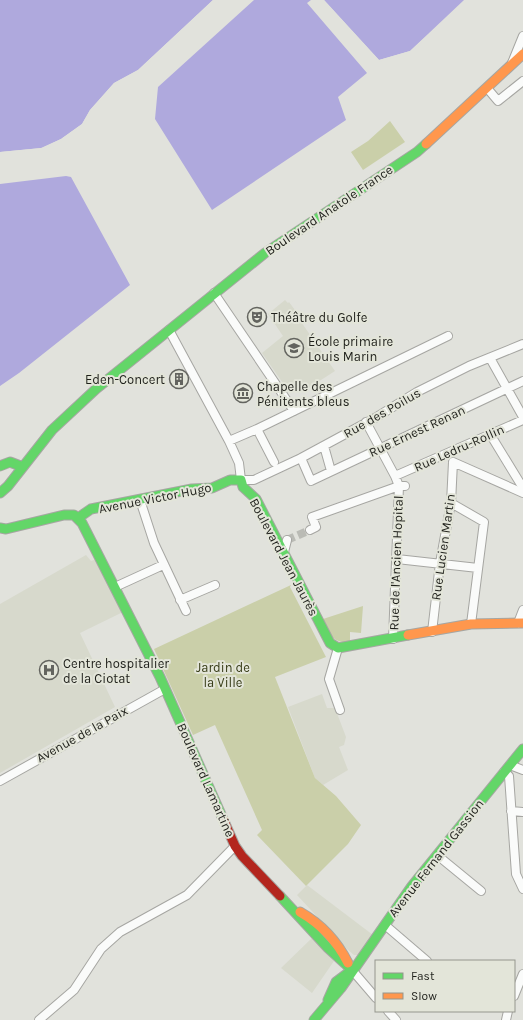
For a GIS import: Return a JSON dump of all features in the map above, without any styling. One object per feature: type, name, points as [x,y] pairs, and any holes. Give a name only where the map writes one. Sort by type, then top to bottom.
[{"type":"street","name":"Boulevard Anatole France","points":[[510,66],[523,36]]},
{"type":"street","name":"Boulevard Anatole France","points":[[8,486],[52,430],[76,406],[265,253],[417,152],[523,54]]},
{"type":"street","points":[[487,88],[498,101],[523,81]]},
{"type":"street","points":[[214,293],[294,410]]},
{"type":"street","name":"Boulevard Jean Jaurès","points":[[169,330],[229,441],[239,463],[241,480],[244,487],[256,499],[330,643],[341,648]]},
{"type":"street","points":[[229,441],[257,429],[448,336]]},
{"type":"street","name":"Rue des Poilus","points":[[241,480],[254,480],[301,458],[417,392],[490,358],[522,347]]},
{"type":"street","points":[[490,358],[523,418]]},
{"type":"street","name":"Rue Ernest Renan","points":[[301,458],[310,481],[523,381]]},
{"type":"street","name":"Rue Ledru-Rollin","points":[[395,476],[523,418]]},
{"type":"street","points":[[310,530],[316,527],[312,517],[402,486],[366,422]]},
{"type":"street","points":[[257,429],[274,462]]},
{"type":"street","points":[[490,434],[523,488]]},
{"type":"street","points":[[324,446],[331,471]]},
{"type":"street","points":[[446,453],[453,462],[523,493]]},
{"type":"street","points":[[15,477],[0,467],[10,462],[16,463],[23,467]]},
{"type":"street","name":"Rue Lucien Martin","points":[[432,632],[440,563],[451,504],[453,462]]},
{"type":"street","name":"Avenue Victor Hugo","points":[[78,518],[91,510],[192,489],[212,488],[230,480],[241,480]]},
{"type":"street","points":[[0,493],[8,486]]},
{"type":"street","points":[[0,501],[8,486]]},
{"type":"street","name":"Rue de l'Ancien Hopital","points":[[393,639],[402,486]]},
{"type":"street","points":[[140,500],[163,565],[186,611]]},
{"type":"street","points":[[451,504],[484,522],[471,624]]},
{"type":"street","points":[[0,528],[6,529],[64,515],[74,515],[78,518]]},
{"type":"street","name":"Boulevard Lamartine","points":[[39,1020],[74,990],[101,949],[120,932],[187,895],[235,846],[165,688],[88,531],[78,518]]},
{"type":"street","points":[[284,552],[287,540]]},
{"type":"street","points":[[397,559],[478,568]]},
{"type":"street","points":[[115,587],[163,565]]},
{"type":"street","points":[[180,600],[215,584]]},
{"type":"street","points":[[340,710],[329,678],[341,648],[471,624],[521,623],[523,610]]},
{"type":"street","name":"Avenue de la Paix","points":[[0,781],[165,688]]},
{"type":"street","name":"Avenue Fernand Gassion","points":[[314,1020],[327,1002],[341,988],[350,968],[360,961],[412,886],[523,749]]},
{"type":"street","points":[[523,770],[507,769],[509,776],[516,874],[523,889]]},
{"type":"street","points":[[511,811],[523,812]]},
{"type":"street","points":[[235,846],[242,856],[331,952],[350,968],[375,997]]},
{"type":"street","points":[[437,855],[481,891]]},
{"type":"street","points":[[385,925],[426,960]]},
{"type":"street","points":[[515,994],[523,974]]},
{"type":"street","points":[[389,1012],[396,1020]]},
{"type":"shaded area","points":[[0,0],[213,0],[138,70],[114,83],[90,110],[82,124],[61,139],[41,148],[0,152]]},
{"type":"shaded area","points":[[254,0],[311,0],[307,3],[367,73],[338,97],[346,120],[212,210],[155,119],[158,87]]},
{"type":"shaded area","points":[[324,0],[464,0],[410,51],[379,60]]},
{"type":"shaded area","points":[[66,176],[71,177],[130,285],[19,373],[0,386],[0,184]]},
{"type":"shaded area","name":"École primaire Louis Marin","points":[[285,300],[288,303],[289,302],[298,314],[297,316],[335,371],[307,389],[303,383],[289,392],[262,353],[283,336],[268,314]]},
{"type":"shaded area","name":"Centre hospitalier de la Ciotat","points":[[86,555],[91,561],[97,559],[123,612],[80,633],[115,707],[0,773],[0,604]]},
{"type":"shaded area","points":[[322,694],[327,708],[335,708],[346,737],[344,745],[339,747],[348,770],[323,785],[315,778],[288,707]]},
{"type":"shaded area","points":[[307,885],[373,935],[359,955],[354,955],[347,949],[297,895]]},
{"type":"shaded area","points":[[312,938],[334,961],[312,993],[281,968]]},
{"type":"green space","points":[[390,121],[405,142],[363,170],[351,152],[368,141]]},
{"type":"green space","name":"Jardin de la Ville","points":[[291,585],[290,587],[326,657],[275,677],[315,778],[336,796],[361,825],[348,844],[306,886],[257,835],[262,830],[215,725],[193,735],[154,649]]},
{"type":"green space","points":[[363,606],[361,633],[350,632],[350,642],[339,641],[332,637],[323,619]]},
{"type":"pier","points":[[213,0],[215,0],[139,72],[115,85],[91,111],[83,126],[62,141],[42,150],[0,154],[0,152],[42,148],[61,139],[82,124],[90,110],[114,83],[138,70]]},
{"type":"pier","points":[[322,0],[324,0],[379,60],[410,51],[466,0],[411,53],[379,62]]},
{"type":"tunnel","points":[[287,540],[310,530]]},
{"type":"traffic: fast","points":[[0,493],[8,486],[52,430],[96,389],[265,253],[417,152],[426,144]]},
{"type":"traffic: fast","points":[[0,466],[10,462],[23,467]]},
{"type":"traffic: fast","points":[[78,518],[91,509],[192,489],[212,488],[230,480],[241,480],[243,487],[256,499],[330,643],[338,648],[408,635]]},
{"type":"traffic: fast","points":[[0,528],[6,529],[64,515],[74,515],[82,523],[160,677],[223,819]]},
{"type":"traffic: fast","points":[[314,1020],[341,988],[412,886],[523,749]]},
{"type":"traffic: fast","points":[[280,896],[328,948],[352,970]]},
{"type":"traffic: fast","points":[[328,1000],[336,982],[352,970]]},
{"type":"traffic: slow","points":[[426,144],[523,54]]},
{"type":"traffic: slow","points":[[408,635],[471,624],[523,623]]},
{"type":"traffic: slow","points":[[300,912],[315,922],[334,940],[348,963]]},
{"type":"traffic: jam","points":[[223,819],[235,846],[242,856],[280,896]]},
{"type":"place","name":"Théâtre du Golfe","points":[[257,317]]},
{"type":"place","name":"École primaire Louis Marin","points":[[294,348]]},
{"type":"place","name":"Eden-Concert","points":[[179,379]]},
{"type":"place","name":"Chapelle des Pénitents bleus","points":[[243,393]]},
{"type":"place","name":"Centre hospitalier de la Ciotat","points":[[49,670]]}]
